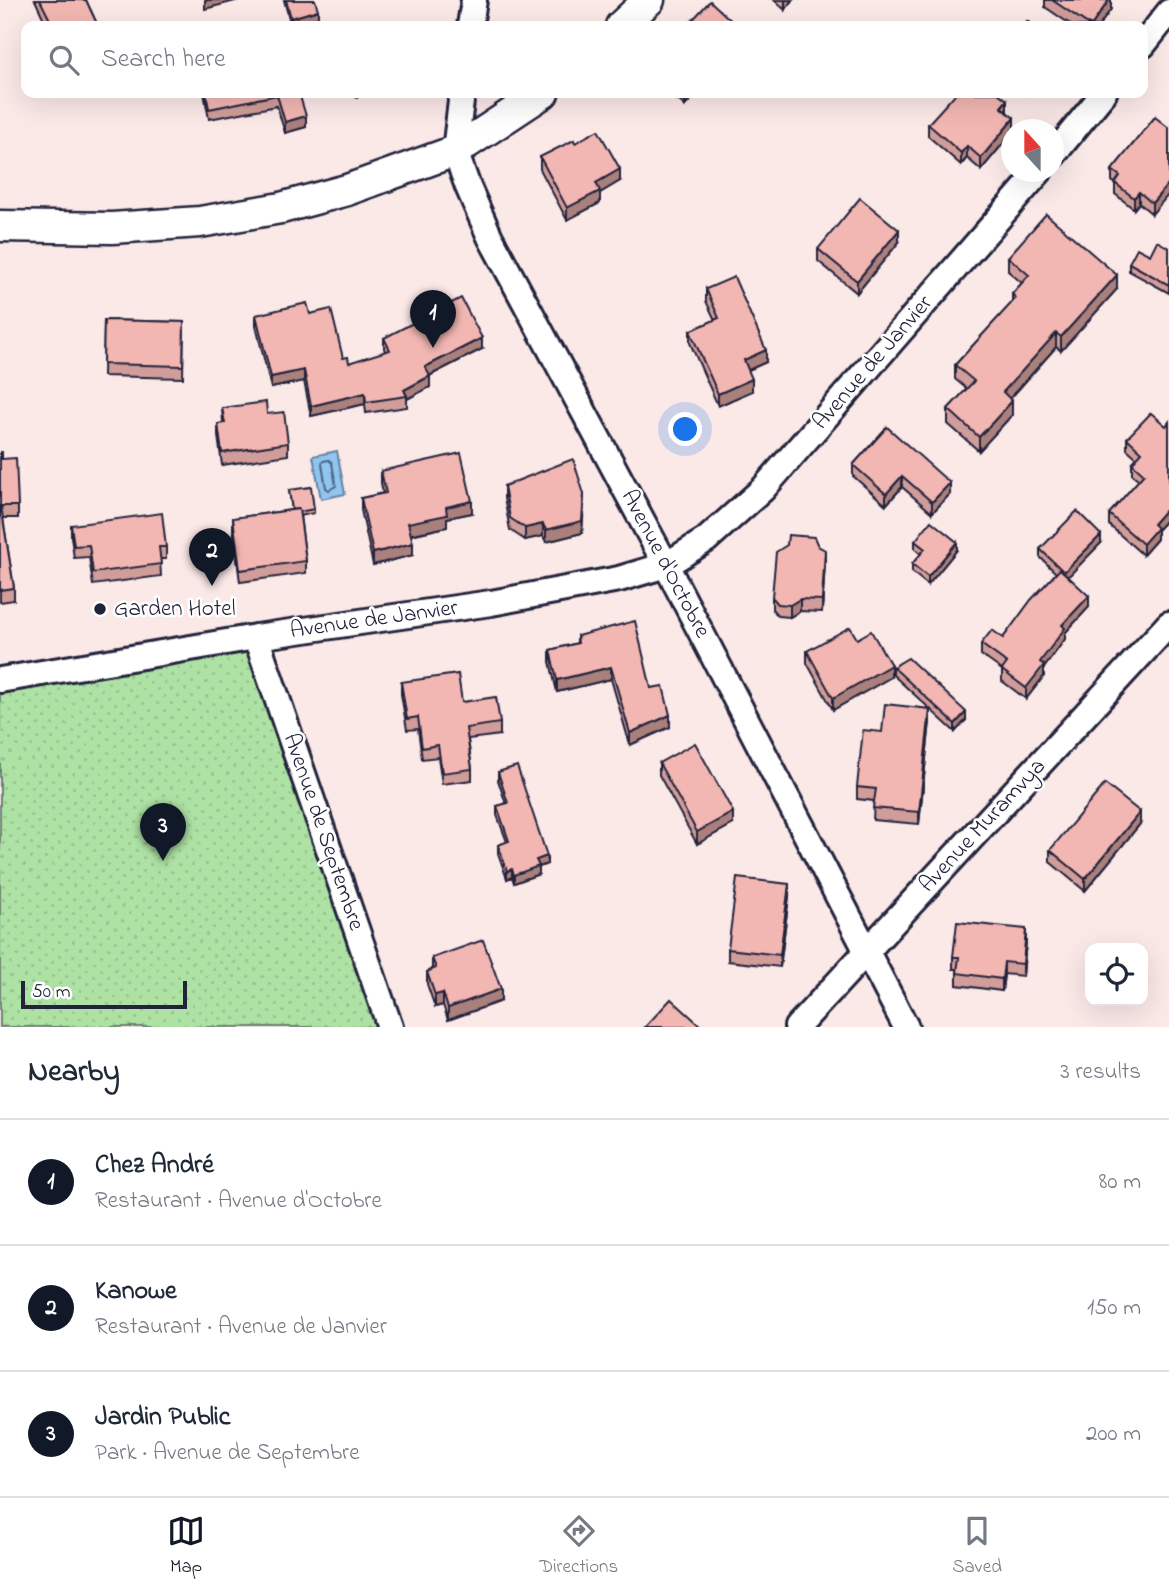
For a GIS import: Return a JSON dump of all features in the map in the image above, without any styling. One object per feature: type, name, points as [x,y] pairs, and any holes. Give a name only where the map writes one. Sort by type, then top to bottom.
[{"type":"street","points":[[471,21],[474,0]]},
{"type":"street","points":[[626,21],[649,0]]},
{"type":"street","points":[[1148,39],[1169,12]]},
{"type":"street","name":"Avenue d'Octobre","points":[[461,98],[455,151],[490,237],[666,565],[906,1027]]},
{"type":"street","points":[[0,226],[111,228],[200,222],[281,208],[347,190],[455,151],[534,98]]},
{"type":"street","points":[[1064,142],[1100,98]]},
{"type":"street","name":"Avenue de Janvier","points":[[0,680],[256,637],[491,603],[619,579],[666,565],[706,540],[763,489],[1030,182]]},
{"type":"street","name":"Avenue Muramvya","points":[[797,1027],[1169,624]]},
{"type":"street","name":"Avenue de Septembre","points":[[256,637],[390,1027]]},
{"type":"green space","points":[[253,648],[382,1027],[0,1027],[0,694]]},
{"type":"water","points":[[337,451],[345,494],[321,499],[313,456]]},
{"type":"building","points":[[40,0],[86,0],[96,21],[50,21]]},
{"type":"building","points":[[286,0],[315,0],[318,10],[291,18]]},
{"type":"building","points":[[1052,0],[1109,0],[1094,21],[1084,21]]},
{"type":"building","points":[[710,1],[732,21],[692,21]]},
{"type":"building","points":[[207,98],[262,98],[209,109]]},
{"type":"building","points":[[278,98],[301,98],[306,116],[285,122]]},
{"type":"building","points":[[951,98],[1007,100],[1001,107],[1014,118],[1001,119],[1001,134],[981,158],[967,146],[961,153],[928,124]]},
{"type":"building","points":[[1155,117],[1169,128],[1169,183],[1152,203],[1139,192],[1134,198],[1115,183],[1120,176],[1112,170]]},
{"type":"building","points":[[598,130],[620,169],[596,183],[600,191],[567,208],[540,157]]},
{"type":"building","points":[[860,198],[899,230],[857,281],[818,249]]},
{"type":"building","points":[[1046,214],[1117,275],[1061,337],[1056,333],[1003,392],[1012,401],[979,437],[948,409],[974,381],[955,365],[1016,298],[1012,294],[1029,275],[1008,257]]},
{"type":"building","points":[[1157,241],[1169,248],[1169,285],[1129,263],[1137,248],[1150,255]]},
{"type":"building","points":[[734,277],[766,350],[744,360],[752,379],[718,394],[690,331],[719,318],[706,289]]},
{"type":"building","points":[[461,298],[482,338],[425,367],[430,376],[404,390],[407,396],[366,402],[365,393],[311,406],[304,370],[271,377],[256,315],[307,303],[310,314],[331,309],[343,358],[348,357],[349,363],[390,350],[384,338]]},
{"type":"building","points":[[104,320],[184,322],[183,366],[103,364]]},
{"type":"building","points":[[266,402],[267,414],[284,412],[288,443],[222,453],[218,424],[225,423],[222,408]]},
{"type":"building","points":[[1151,413],[1166,426],[1169,422],[1169,506],[1153,524],[1157,528],[1143,544],[1109,514],[1144,474],[1132,463],[1142,452],[1127,438]]},
{"type":"building","points":[[887,427],[950,483],[932,502],[902,476],[886,494],[853,465]]},
{"type":"building","points":[[0,452],[2,459],[16,458],[18,506],[1,506],[14,588],[0,590]]},
{"type":"building","points":[[461,453],[472,501],[446,507],[447,515],[408,523],[413,543],[373,553],[361,498],[386,493],[381,471]]},
{"type":"building","points":[[573,459],[584,494],[582,521],[546,530],[543,524],[525,528],[510,518],[504,486]]},
{"type":"building","points":[[311,487],[314,509],[299,512],[299,509],[292,510],[289,490]]},
{"type":"building","points":[[299,509],[306,561],[240,570],[233,518]]},
{"type":"building","points":[[1077,511],[1101,535],[1064,572],[1040,549]]},
{"type":"building","points":[[162,513],[166,547],[159,547],[161,564],[93,573],[89,545],[74,546],[71,525]]},
{"type":"building","points":[[931,521],[957,542],[928,577],[912,564],[925,549],[915,541]]},
{"type":"building","points":[[788,535],[814,537],[818,546],[825,550],[822,600],[800,599],[790,605],[778,604],[772,597],[776,552],[787,545]]},
{"type":"building","points":[[1060,569],[1089,596],[1062,625],[1065,628],[1040,662],[1044,665],[1026,688],[1002,670],[1007,663],[981,644],[992,630],[1003,638],[1031,600]]},
{"type":"building","points":[[635,621],[651,688],[663,686],[670,715],[630,733],[611,667],[557,680],[550,650],[578,643],[577,636]]},
{"type":"building","points":[[850,627],[857,639],[871,631],[891,665],[833,698],[807,651]]},
{"type":"building","points":[[908,658],[966,712],[955,724],[893,667]]},
{"type":"building","points":[[458,674],[462,702],[496,697],[500,723],[466,728],[472,769],[442,773],[438,745],[422,748],[418,717],[407,719],[401,682]]},
{"type":"building","points":[[885,704],[930,709],[919,812],[873,808],[876,789],[857,787],[863,730],[882,732]]},
{"type":"building","points":[[695,743],[733,812],[697,832],[659,763]]},
{"type":"building","points":[[517,766],[547,856],[536,860],[539,866],[514,875],[512,869],[507,871],[498,845],[509,841],[497,806],[508,803],[498,772]]},
{"type":"building","points":[[1105,784],[1140,812],[1085,879],[1050,850]]},
{"type":"building","points":[[737,878],[789,884],[780,955],[728,949]]},
{"type":"building","points":[[957,922],[1026,929],[1023,964],[1004,962],[1002,979],[957,973],[959,957],[953,957]]},
{"type":"building","points":[[483,940],[501,989],[448,1008],[443,993],[435,995],[427,972],[436,968],[432,958]]},
{"type":"building","points":[[671,999],[702,1027],[645,1027]]},
{"type":"place","name":"Chez André","points":[[433,348]]},
{"type":"place","name":"Kanowe","points":[[212,586]]},
{"type":"place","name":"Garden Hotel","points":[[100,609]]},
{"type":"place","name":"Jardin Public","points":[[163,861]]}]
